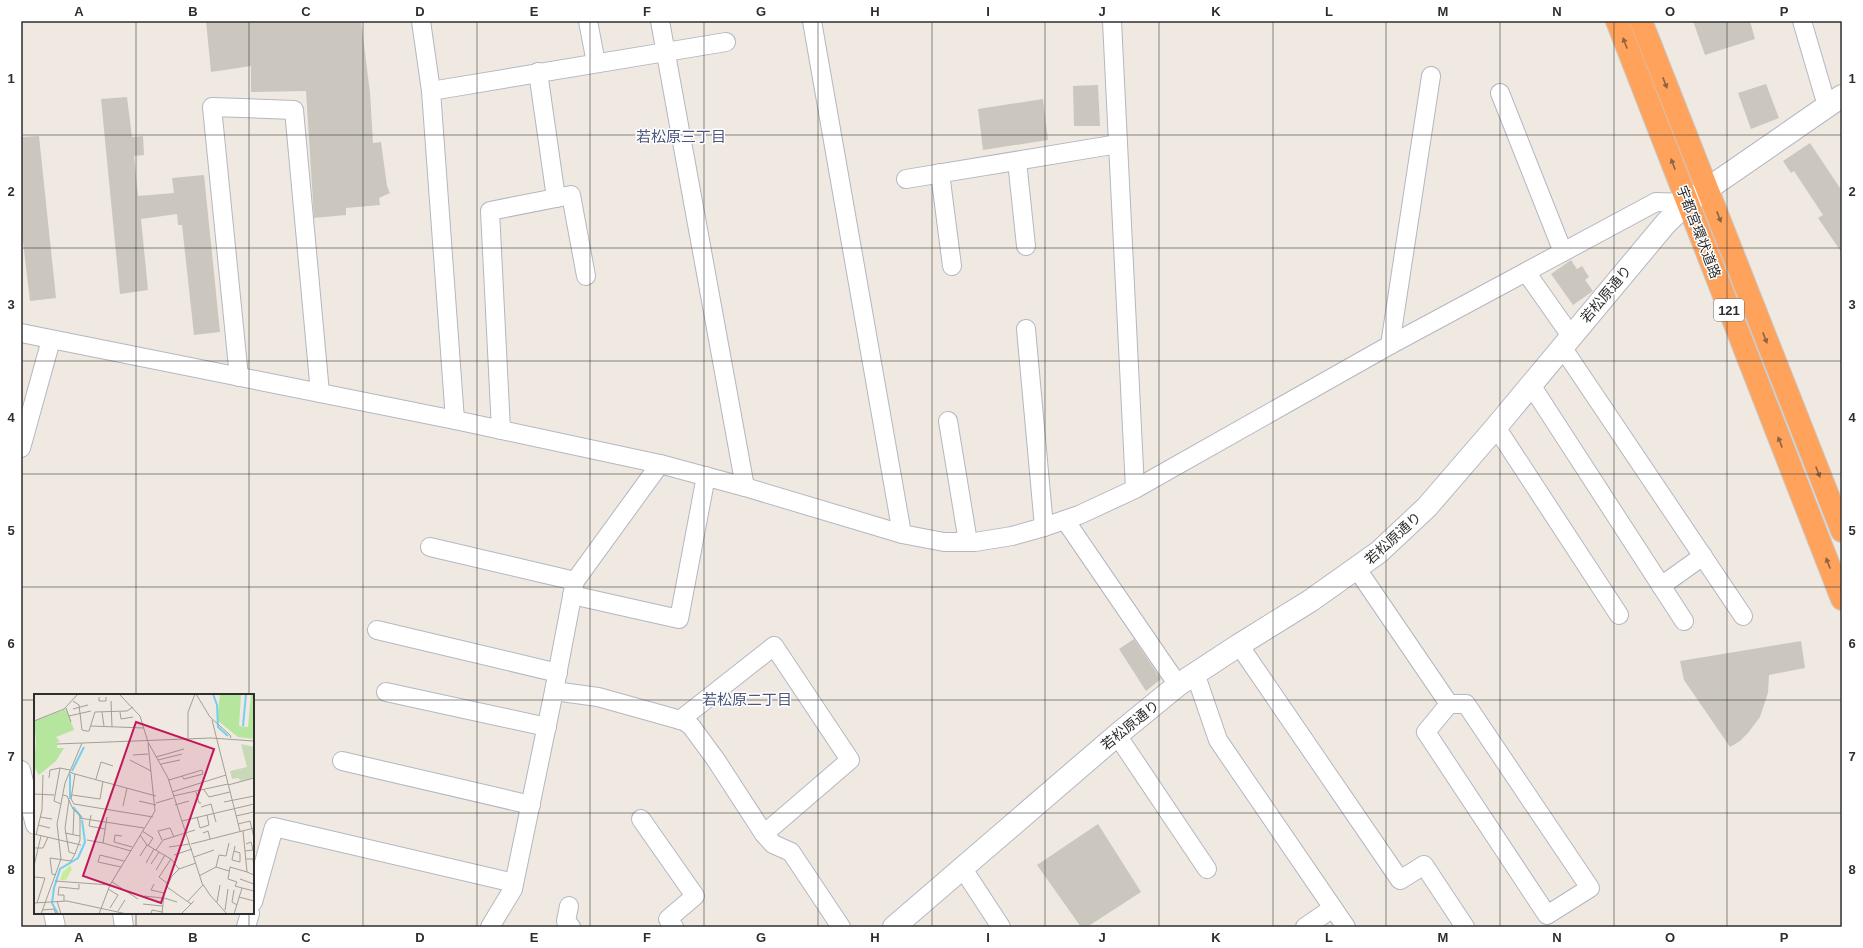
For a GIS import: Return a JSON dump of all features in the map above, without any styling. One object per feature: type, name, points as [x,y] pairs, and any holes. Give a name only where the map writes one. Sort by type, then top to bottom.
[{"type":"highway","name":"宇都宮環状道路","points":[[1617,21],[1842,599]]},
{"type":"highway","name":"宇都宮環状道路","points":[[1641,21],[1842,531]]},
{"type":"street","points":[[421,21],[431,91],[455,420]]},
{"type":"street","points":[[588,21],[596,63]]},
{"type":"street","points":[[660,21],[745,487]]},
{"type":"street","points":[[812,21],[902,534]]},
{"type":"street","points":[[1112,21],[1135,489]]},
{"type":"street","points":[[1802,21],[1835,101]]},
{"type":"street","points":[[431,91],[538,72],[726,42]]},
{"type":"street","points":[[538,72],[556,198]]},
{"type":"street","points":[[1390,345],[1431,76]]},
{"type":"street","points":[[1500,93],[1563,252]]},
{"type":"street","name":"若松原通り","points":[[894,927],[1117,735],[1186,679],[1310,601],[1379,552],[1427,506],[1496,427],[1666,223],[1688,203],[1835,101]]},
{"type":"street","points":[[239,377],[212,107],[294,110],[320,393]]},
{"type":"street","points":[[906,179],[1118,144]]},
{"type":"street","points":[[1016,161],[1026,246]]},
{"type":"street","points":[[940,174],[952,266]]},
{"type":"street","points":[[501,430],[490,211],[571,195],[586,276]]},
{"type":"street","points":[[21,333],[455,420],[660,464],[745,487],[902,534],[944,542],[968,542],[1012,536],[1044,527],[1065,520],[1135,489],[1390,345],[1656,202],[1688,203]]},
{"type":"street","points":[[1526,272],[1566,342],[1743,616]]},
{"type":"street","points":[[1026,329],[1044,527]]},
{"type":"street","points":[[21,448],[51,340]]},
{"type":"street","points":[[1531,384],[1684,621]]},
{"type":"street","points":[[948,421],[968,542]]},
{"type":"street","points":[[1496,427],[1619,615]]},
{"type":"street","points":[[490,927],[513,889],[558,673],[574,588],[660,464]]},
{"type":"street","points":[[430,547],[679,619],[706,476]]},
{"type":"street","points":[[1065,520],[1186,679],[1218,740],[1346,927]]},
{"type":"street","points":[[1661,586],[1703,556]]},
{"type":"street","points":[[1357,569],[1449,704]]},
{"type":"street","points":[[378,630],[558,673]]},
{"type":"street","points":[[1239,645],[1400,880],[1424,865],[1465,927]]},
{"type":"street","points":[[680,720],[774,646],[850,760],[764,834]]},
{"type":"street","points":[[554,691],[598,697],[680,720],[691,726],[716,760],[764,834],[772,844],[791,852],[841,927]]},
{"type":"street","points":[[386,692],[547,727]]},
{"type":"street","points":[[1449,704],[1466,704],[1590,888],[1547,915],[1426,732],[1449,704]]},
{"type":"street","points":[[1117,735],[1207,869]]},
{"type":"street","points":[[342,761],[531,805]]},
{"type":"street","points":[[21,770],[34,822]]},
{"type":"street","points":[[641,819],[695,896],[668,918],[674,927]]},
{"type":"street","points":[[21,829],[34,826]]},
{"type":"street","points":[[254,898],[274,827],[514,883]]},
{"type":"street","points":[[963,869],[1001,927]]},
{"type":"street","points":[[569,906],[566,921],[571,927]]},
{"type":"street","points":[[1305,927],[1333,908]]},
{"type":"street","points":[[53,914],[56,927]]},
{"type":"street","points":[[122,914],[124,927]]},
{"type":"street","points":[[246,927],[250,914]]},
{"type":"building","points":[[206,21],[361,21],[370,93],[373,143],[381,142],[387,186],[390,193],[379,198],[380,205],[346,208],[346,215],[314,218],[306,91],[251,92],[251,66],[211,72]]},
{"type":"building","points":[[1693,21],[1750,21],[1755,39],[1705,55]]},
{"type":"building","points":[[1766,84],[1779,118],[1751,129],[1738,93]]},
{"type":"building","points":[[1098,85],[1100,126],[1074,126],[1073,86]]},
{"type":"building","points":[[127,97],[132,137],[143,136],[144,155],[134,156],[138,196],[174,193],[172,178],[204,175],[220,332],[194,335],[182,225],[178,225],[177,214],[141,219],[148,290],[120,294],[101,99]]},
{"type":"building","points":[[1043,99],[1048,140],[983,150],[978,109]]},
{"type":"building","points":[[39,136],[56,298],[30,301],[21,225],[21,137]]},
{"type":"building","points":[[1810,143],[1842,191],[1842,253],[1818,218],[1823,215],[1794,171],[1791,173],[1783,161]]},
{"type":"building","points":[[1571,260],[1577,269],[1582,266],[1589,277],[1585,280],[1593,291],[1573,305],[1551,274]]},
{"type":"building","points":[[1134,639],[1161,679],[1146,691],[1119,649]]},
{"type":"building","points":[[1801,641],[1805,668],[1769,675],[1768,693],[1760,717],[1740,741],[1730,747],[1684,680],[1680,661]]},
{"type":"building","points":[[1098,824],[1141,892],[1087,927],[1081,927],[1037,865]]},
{"type":"district","name":"若松原三丁目","points":[[681,136]]},
{"type":"district","name":"若松原二丁目","points":[[747,699]]}]
